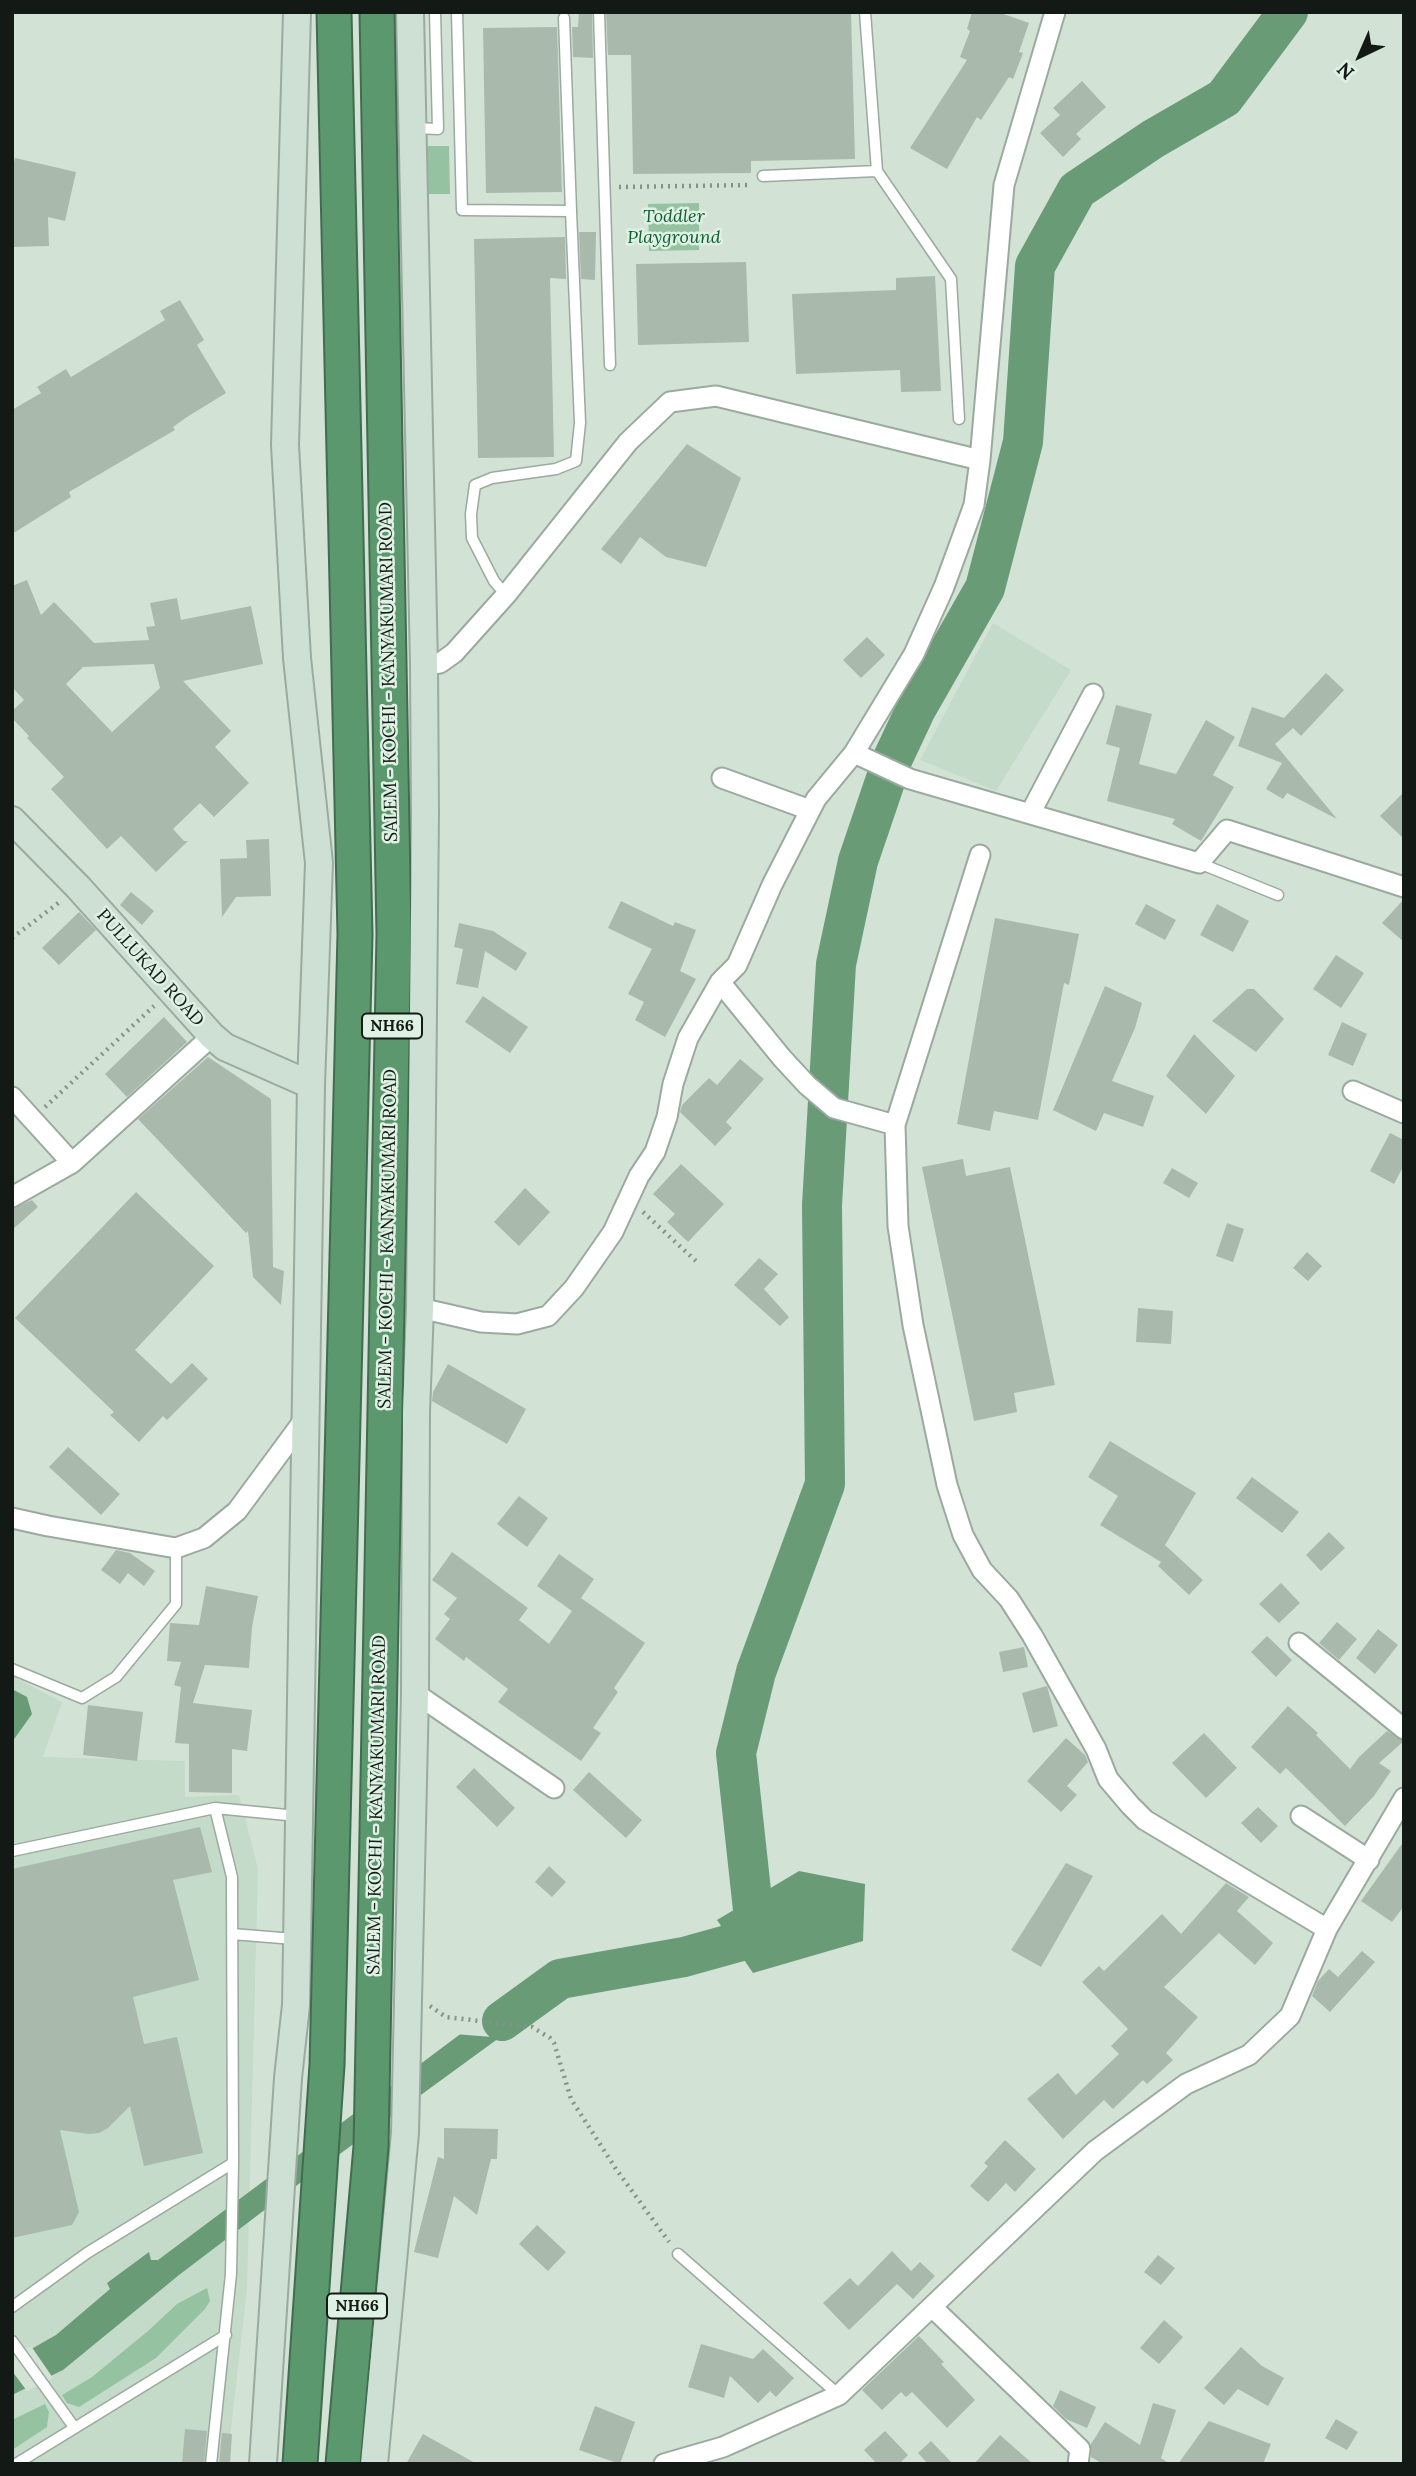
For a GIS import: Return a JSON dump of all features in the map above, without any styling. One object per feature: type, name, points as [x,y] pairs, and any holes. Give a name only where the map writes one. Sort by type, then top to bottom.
[{"type":"highway","name":"NH66","points":[[300,2464],[327,2065],[355,934],[334,12]]},
{"type":"highway","name":"SALEM - KOCHI - KANYAKUMARI ROAD","points":[[343,2464],[371,2147],[373,2040],[400,1412],[377,12]]},
{"type":"street","points":[[262,2464],[288,2078],[296,2005],[311,1085],[319,863],[296,658],[285,445],[297,12]]},
{"type":"street","points":[[374,2464],[405,2133],[415,1693],[400,1412],[420,1308],[424,664],[410,12]]},
{"type":"street","points":[[420,1308],[481,1322],[517,1324],[548,1316],[574,1288],[594,1261],[655,1152],[688,1038],[720,982],[737,965],[772,885],[810,810],[816,799],[862,757],[914,653],[974,505],[1004,185],[1055,12]]},
{"type":"street","points":[[424,664],[440,663],[454,653],[506,595],[628,442],[670,402],[716,396],[980,460]]},
{"type":"street","points":[[1031,812],[1093,694]]},
{"type":"street","points":[[862,757],[910,779],[1199,863],[1227,830],[1404,887]]},
{"type":"street","points":[[722,778],[810,810]]},
{"type":"street","name":"PULLUKAD ROAD","points":[[12,820],[78,887],[212,1036],[225,1047],[311,1085]]},
{"type":"street","points":[[980,855],[895,1125],[898,1226],[913,1325],[947,1485],[963,1535],[982,1570],[1009,1600],[1032,1635],[1096,1749],[1108,1779],[1130,1805],[1145,1820],[1327,1929]]},
{"type":"street","points":[[720,982],[807,1085],[834,1108],[865,1119],[895,1125]]},
{"type":"street","points":[[12,1197],[72,1163],[212,1036]]},
{"type":"street","points":[[1353,1091],[1404,1113]]},
{"type":"street","points":[[12,1097],[72,1163]]},
{"type":"street","points":[[307,1415],[400,1412]]},
{"type":"street","points":[[12,1518],[176,1548],[204,1538],[237,1511],[307,1415]]},
{"type":"street","points":[[1299,1643],[1404,1730]]},
{"type":"street","points":[[415,1693],[554,1788]]},
{"type":"street","points":[[664,2464],[723,2447],[839,2395],[1095,2151],[1186,2084],[1250,2055],[1290,2017],[1327,1929],[1400,1811]]},
{"type":"street","points":[[1301,1816],[1368,1860]]},
{"type":"street","points":[[932,2307],[1080,2448],[1078,2464]]},
{"type":"lane","points":[[413,128],[438,129],[435,12]]},
{"type":"lane","points":[[457,12],[462,210],[570,211]]},
{"type":"lane","points":[[599,12],[610,365]]},
{"type":"lane","points":[[865,12],[877,171],[951,279],[959,419]]},
{"type":"lane","points":[[506,595],[494,581],[472,538],[471,514],[475,485],[492,478],[556,470],[576,461],[580,423],[564,18]]},
{"type":"lane","points":[[763,176],[877,171]]},
{"type":"lane","points":[[1199,863],[1278,895]]},
{"type":"lane","points":[[12,1669],[82,1698],[116,1677],[176,1604],[176,1548]]},
{"type":"lane","points":[[12,1852],[215,1808],[298,1816]]},
{"type":"lane","points":[[211,2464],[231,2274],[233,2182],[232,1877],[215,1808]]},
{"type":"lane","points":[[232,1934],[298,1939]]},
{"type":"lane","points":[[12,2307],[87,2253],[233,2162]]},
{"type":"lane","points":[[678,2254],[839,2395]]},
{"type":"lane","points":[[16,2464],[226,2334]]},
{"type":"lane","points":[[12,2341],[74,2427]]},
{"type":"path","points":[[604,187],[750,185],[763,176]]},
{"type":"path","points":[[12,938],[78,887]]},
{"type":"path","points":[[33,1118],[170,992]]},
{"type":"path","points":[[629,1200],[697,1262]]},
{"type":"path","points":[[428,2005],[446,2017],[532,2027],[550,2038],[554,2043],[571,2099],[616,2169],[678,2254]]},
{"type":"shaded area","points":[[993,623],[1071,670],[996,791],[920,760]]},
{"type":"shaded area","points":[[12,1676],[62,1702],[43,1757],[185,1761],[185,1797],[239,1795],[258,1869],[247,2289],[227,2464],[12,2464]]},
{"type":"shaded area","points":[[12,1689],[27,1697],[32,1714],[12,1742]]},
{"type":"shaded area","points":[[799,1871],[865,1884],[863,1941],[753,1973],[717,1920]]},
{"type":"shaded area","points":[[530,1982],[558,1995],[300,2183],[179,2275],[63,2370],[12,2395],[12,2360],[56,2335],[110,2289],[107,2283],[149,2252],[151,2260],[158,2260]]},
{"type":"green space","points":[[426,146],[449,146],[450,194],[426,194]]},
{"type":"green space","name":"Toddler Playground","points":[[699,203],[699,250],[649,251],[648,204]]},
{"type":"green space","points":[[207,2288],[210,2301],[205,2309],[156,2358],[79,2407],[67,2403],[62,2395],[92,2377],[177,2304]]},
{"type":"green space","points":[[45,2404],[49,2412],[47,2427],[12,2450],[12,2420]]},
{"type":"pier","points":[[489,2008],[540,2013],[505,2038],[454,2034]]},
{"type":"pier","points":[[31,2346],[53,2378],[27,2391],[12,2371],[12,2356]]},
{"type":"building","points":[[579,12],[592,12],[593,58],[573,57],[572,27],[578,27]]},
{"type":"building","points":[[606,12],[851,12],[855,159],[751,161],[751,173],[633,174],[631,55],[608,55]]},
{"type":"building","points":[[972,12],[998,12],[1029,23],[1019,52],[1023,53],[1013,79],[1009,77],[981,120],[977,117],[947,169],[910,148],[967,60],[960,57],[970,31],[967,29]]},
{"type":"building","points":[[557,27],[562,192],[486,193],[483,28]]},
{"type":"building","points":[[1082,81],[1106,107],[1076,134],[1081,139],[1063,157],[1040,133],[1060,115],[1053,108]]},
{"type":"building","points":[[15,158],[76,172],[65,221],[48,217],[49,246],[12,247],[12,172]]},
{"type":"building","points":[[579,232],[596,232],[595,280],[581,279]]},
{"type":"building","points":[[565,237],[566,279],[550,278],[554,457],[478,458],[474,239]]},
{"type":"building","points":[[746,262],[749,342],[638,345],[636,264]]},
{"type":"building","points":[[935,276],[941,391],[901,392],[900,370],[796,374],[792,294],[896,290],[896,278]]},
{"type":"building","points":[[180,300],[204,340],[197,345],[226,393],[173,427],[175,430],[69,492],[71,497],[12,534],[12,410],[41,393],[37,387],[66,369],[71,377],[165,320],[160,311]]},
{"type":"building","points":[[687,444],[741,478],[706,567],[666,557],[640,537],[621,564],[601,549]]},
{"type":"building","points":[[27,580],[41,615],[54,602],[94,643],[149,640],[146,627],[155,626],[150,603],[177,598],[181,620],[251,606],[263,664],[183,681],[231,731],[215,747],[249,783],[214,817],[200,803],[173,829],[184,841],[188,841],[156,872],[121,836],[107,849],[51,789],[64,777],[12,718],[12,711],[24,700],[12,687],[12,586]],"holes":[[[154,664],[160,688],[112,732],[66,684],[83,667]]]},
{"type":"building","points":[[867,637],[885,655],[861,678],[843,660]]},
{"type":"building","points":[[1326,673],[1344,690],[1301,736],[1293,728],[1275,744],[1337,819],[1287,793],[1283,799],[1266,789],[1282,763],[1238,746],[1252,707],[1284,718]]},
{"type":"building","points":[[1116,705],[1152,714],[1139,764],[1176,774],[1206,720],[1235,737],[1213,775],[1234,787],[1201,841],[1172,824],[1175,819],[1107,801],[1120,748],[1106,744]]},
{"type":"building","points":[[1404,792],[1404,839],[1380,816]]},
{"type":"building","points":[[269,839],[271,896],[236,897],[222,917],[220,859],[247,858],[246,840]]},
{"type":"building","points":[[131,892],[154,911],[142,925],[120,905]]},
{"type":"building","points":[[1404,899],[1404,942],[1382,923]]},
{"type":"building","points":[[621,901],[673,926],[675,922],[696,930],[680,971],[696,979],[665,1037],[635,1020],[644,1002],[628,994],[652,949],[608,928]]},
{"type":"building","points":[[1146,904],[1176,920],[1165,940],[1135,924]]},
{"type":"building","points":[[1217,904],[1249,921],[1233,952],[1200,935]]},
{"type":"building","points":[[79,912],[96,930],[59,965],[42,948]]},
{"type":"building","points":[[995,918],[1079,934],[1069,985],[1064,983],[1038,1120],[994,1111],[990,1131],[957,1124]]},
{"type":"building","points":[[459,923],[493,931],[527,953],[516,971],[485,951],[478,988],[456,984],[463,949],[454,947]]},
{"type":"building","points":[[1336,955],[1364,973],[1341,1008],[1313,989]]},
{"type":"building","points":[[1105,986],[1142,1003],[1135,1028],[1112,1081],[1154,1096],[1143,1127],[1104,1113],[1096,1131],[1053,1110]]},
{"type":"building","points":[[1247,989],[1254,989],[1284,1019],[1256,1052],[1212,1021]]},
{"type":"building","points":[[483,996],[528,1027],[510,1053],[465,1022]]},
{"type":"building","points":[[164,1017],[187,1042],[127,1097],[105,1074]]},
{"type":"building","points":[[1342,1022],[1367,1034],[1353,1066],[1328,1055]]},
{"type":"building","points":[[1194,1034],[1235,1076],[1206,1114],[1166,1076]]},
{"type":"building","points":[[208,1057],[271,1099],[273,1267],[284,1271],[281,1305],[253,1277],[248,1231],[246,1233],[138,1119]]},
{"type":"building","points":[[740,1059],[764,1079],[726,1122],[732,1128],[715,1146],[680,1112],[682,1105],[709,1078],[717,1085]]},
{"type":"building","points":[[1390,1133],[1404,1140],[1404,1165],[1394,1184],[1370,1171]]},
{"type":"building","points":[[963,1159],[966,1176],[1010,1167],[1055,1385],[1014,1393],[1017,1412],[974,1421],[922,1167]]},
{"type":"building","points":[[681,1164],[724,1204],[688,1242],[667,1222],[675,1214],[653,1194]]},
{"type":"building","points":[[1172,1168],[1198,1183],[1189,1198],[1163,1183]]},
{"type":"building","points":[[525,1188],[550,1212],[519,1246],[494,1222]]},
{"type":"building","points":[[136,1192],[214,1266],[135,1350],[171,1384],[192,1363],[208,1379],[167,1420],[163,1416],[139,1442],[110,1415],[114,1412],[15,1318]]},
{"type":"building","points":[[32,1200],[38,1207],[12,1230],[12,1209]]},
{"type":"building","points":[[1227,1223],[1244,1229],[1233,1262],[1216,1256]]},
{"type":"building","points":[[1307,1252],[1322,1266],[1308,1281],[1293,1268]]},
{"type":"building","points":[[759,1258],[778,1274],[764,1289],[789,1317],[780,1326],[734,1285]]},
{"type":"building","points":[[1138,1308],[1173,1311],[1171,1344],[1136,1342]]},
{"type":"building","points":[[448,1364],[526,1409],[507,1444],[432,1401],[433,1392]]},
{"type":"building","points":[[1110,1441],[1196,1493],[1165,1545],[1203,1580],[1189,1595],[1158,1566],[1161,1562],[1100,1525],[1118,1496],[1088,1477]]},
{"type":"building","points":[[68,1447],[120,1494],[101,1515],[49,1467]]},
{"type":"building","points":[[1252,1477],[1299,1512],[1282,1533],[1236,1498]]},
{"type":"building","points":[[519,1496],[548,1518],[527,1547],[497,1524]]},
{"type":"building","points":[[1329,1532],[1345,1548],[1321,1571],[1306,1555]]},
{"type":"building","points":[[116,1550],[130,1553],[155,1571],[144,1586],[128,1573],[120,1584],[101,1570]]},
{"type":"building","points":[[452,1552],[528,1608],[519,1620],[549,1644],[581,1598],[645,1643],[614,1688],[618,1692],[593,1728],[601,1733],[581,1761],[498,1702],[508,1689],[466,1657],[464,1661],[435,1639],[450,1619],[444,1614],[457,1598],[432,1580]]},
{"type":"building","points":[[559,1554],[594,1579],[572,1611],[537,1586]]},
{"type":"building","points":[[1281,1583],[1300,1603],[1279,1623],[1259,1604]]},
{"type":"building","points":[[206,1586],[258,1596],[252,1627],[249,1668],[205,1665],[193,1703],[252,1710],[247,1751],[232,1749],[232,1793],[189,1792],[189,1744],[175,1743],[181,1687],[174,1685],[181,1662],[167,1661],[170,1623],[199,1625]]},
{"type":"building","points":[[1337,1622],[1357,1639],[1339,1660],[1319,1643]]},
{"type":"building","points":[[1378,1629],[1398,1645],[1375,1674],[1356,1658]]},
{"type":"building","points":[[1267,1636],[1292,1660],[1276,1677],[1251,1652]]},
{"type":"building","points":[[1024,1647],[1028,1667],[1003,1672],[999,1652]]},
{"type":"building","points":[[1047,1686],[1058,1726],[1033,1733],[1022,1693]]},
{"type":"building","points":[[88,1705],[143,1712],[137,1761],[83,1755]]},
{"type":"building","points":[[1288,1706],[1318,1733],[1316,1735],[1350,1769],[1387,1731],[1404,1741],[1379,1763],[1391,1771],[1374,1796],[1345,1826],[1286,1768],[1280,1774],[1251,1747]]},
{"type":"building","points":[[1204,1733],[1237,1768],[1206,1798],[1172,1763]]},
{"type":"building","points":[[1066,1738],[1085,1755],[1088,1762],[1067,1786],[1077,1795],[1061,1812],[1027,1781]]},
{"type":"building","points":[[474,1768],[515,1808],[497,1827],[456,1787]]},
{"type":"building","points":[[589,1772],[642,1820],[626,1838],[573,1790]]},
{"type":"building","points":[[1258,1807],[1278,1826],[1261,1843],[1241,1823]]},
{"type":"building","points":[[200,1827],[212,1872],[173,1880],[199,1980],[133,1997],[144,2044],[177,2037],[203,2153],[144,2166],[130,2106],[108,2128],[99,2133],[60,2130],[79,2212],[72,2225],[12,2238],[12,1869]]},
{"type":"building","points":[[1404,1841],[1404,1906],[1392,1922],[1361,1901]]},
{"type":"building","points":[[1066,1863],[1093,1876],[1041,1967],[1011,1950]]},
{"type":"building","points":[[549,1866],[566,1882],[552,1897],[535,1882]]},
{"type":"building","points":[[1226,1883],[1249,1897],[1237,1911],[1273,1943],[1255,1965],[1219,1933],[1164,1987],[1198,2017],[1166,2053],[1173,2060],[1147,2084],[1143,2080],[1113,2109],[1104,2100],[1063,2139],[1027,2099],[1058,2073],[1076,2095],[1119,2054],[1111,2046],[1128,2029],[1082,1982],[1099,1966],[1104,1971],[1162,1914],[1181,1934]]},
{"type":"building","points":[[1362,1951],[1375,1962],[1330,2012],[1312,1996],[1318,1981],[1329,1969],[1338,1977]]},
{"type":"building","points":[[444,2128],[498,2129],[497,2159],[491,2159],[477,2215],[454,2196],[438,2258],[414,2252],[438,2157],[444,2159]]},
{"type":"building","points":[[1005,2140],[1036,2169],[1015,2192],[1006,2183],[988,2202],[970,2186],[988,2166],[984,2163]]},
{"type":"building","points":[[537,2225],[566,2252],[548,2271],[519,2244]]},
{"type":"building","points":[[892,2251],[911,2271],[920,2262],[935,2276],[913,2299],[897,2284],[849,2330],[823,2303],[850,2278],[858,2286]]},
{"type":"building","points":[[1158,2255],[1175,2268],[1161,2285],[1144,2272]]},
{"type":"building","points":[[1164,2320],[1183,2337],[1159,2364],[1140,2348]]},
{"type":"building","points":[[919,2336],[975,2400],[947,2428],[912,2392],[906,2397],[901,2392],[882,2410],[862,2390]]},
{"type":"building","points":[[701,2344],[753,2359],[763,2349],[794,2378],[776,2397],[770,2391],[758,2403],[730,2376],[724,2398],[688,2387]]},
{"type":"building","points":[[1241,2347],[1262,2366],[1284,2378],[1268,2406],[1238,2389],[1224,2405],[1204,2388]]},
{"type":"building","points":[[1060,2390],[1096,2407],[1087,2428],[1066,2419],[1053,2406]]},
{"type":"building","points":[[1153,2403],[1176,2410],[1161,2458],[1170,2464],[1103,2464],[1091,2457],[1091,2444],[1105,2422],[1140,2445]]},
{"type":"building","points":[[595,2406],[635,2422],[620,2464],[579,2450]]},
{"type":"building","points":[[1336,2419],[1358,2432],[1347,2450],[1325,2438]]},
{"type":"building","points":[[1209,2421],[1271,2444],[1263,2464],[1178,2464]]},
{"type":"building","points":[[185,2429],[207,2431],[204,2464],[182,2464]]},
{"type":"building","points":[[885,2431],[908,2455],[899,2464],[877,2464],[864,2450]]},
{"type":"building","points":[[222,2433],[232,2434],[230,2464],[219,2464]]},
{"type":"building","points":[[423,2434],[477,2464],[406,2464]]},
{"type":"building","points":[[1000,2435],[1033,2464],[974,2464]]},
{"type":"building","points":[[931,2441],[953,2464],[928,2464],[918,2453]]},
{"type":"waterway","points":[[502,2021],[560,1979],[684,1957],[756,1937],[736,1753],[756,1672],[825,1484],[822,1205],[836,964],[858,861],[893,758],[916,709],[985,588],[1023,442],[1035,266],[1077,190],[1153,139],[1224,98],[1288,12]]}]
